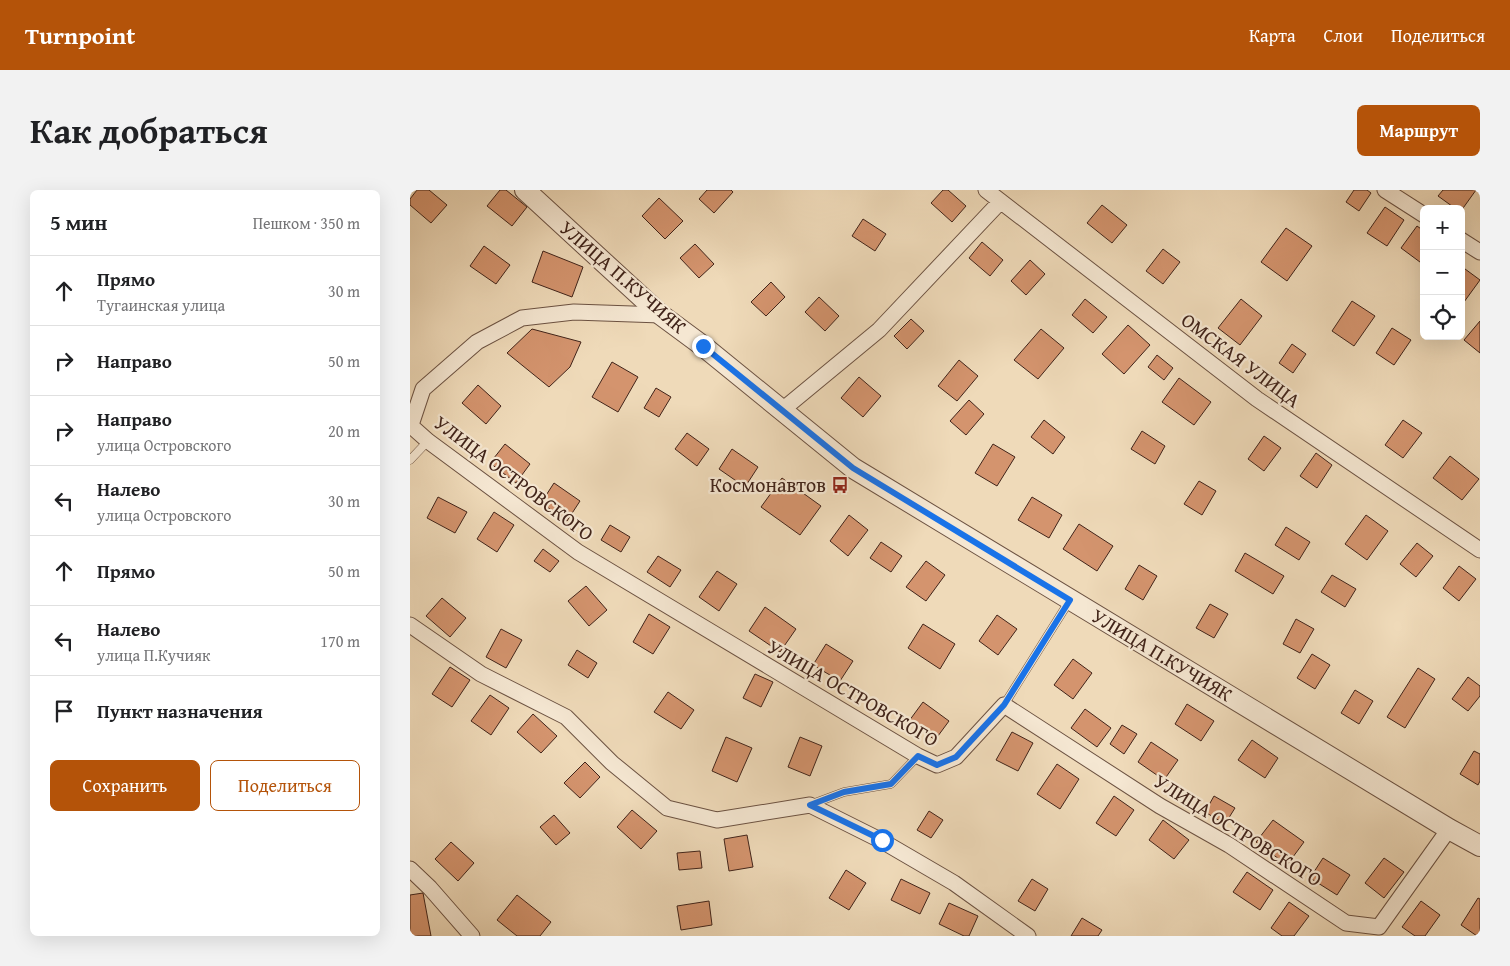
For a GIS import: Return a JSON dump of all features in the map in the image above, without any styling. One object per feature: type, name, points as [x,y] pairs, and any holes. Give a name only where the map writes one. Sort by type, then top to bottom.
[{"type":"street","name":"УЛИЦА П.КУЧИЯК","points":[[525,190],[661,315],[703,346],[853,468],[1480,846]]},
{"type":"street","name":"ОМСКАЯ УЛИЦА","points":[[986,190],[1257,399],[1480,550]]},
{"type":"street","points":[[1385,190],[1420,212]]},
{"type":"street","points":[[781,411],[879,330],[1000,202]]},
{"type":"street","points":[[1465,243],[1480,252]]},
{"type":"street","points":[[410,425],[423,389],[477,342],[522,318],[574,312],[661,315]]},
{"type":"street","name":"УЛИЦА ОСТРОВСКОГО","points":[[410,425],[428,441],[578,552],[918,756],[937,765],[956,757],[1004,705],[1160,806],[1229,845],[1346,923],[1375,932],[1449,829]]},
{"type":"street","points":[[410,624],[481,674],[566,717],[612,763],[667,808],[717,820],[810,805],[882,840],[954,883],[1028,936]]},
{"type":"street","points":[[410,869],[430,888],[472,936]]},
{"type":"lane","points":[[410,460],[428,441]]},
{"type":"lane","points":[[1004,705],[1070,600]]},
{"type":"lane","points":[[810,805],[844,792],[891,784],[918,756]]},
{"type":"building","points":[[417,190],[429,190],[447,205],[431,223],[410,205],[410,199]]},
{"type":"building","points":[[500,190],[506,190],[527,207],[512,226],[487,206]]},
{"type":"building","points":[[707,190],[731,190],[733,192],[714,213],[699,199]]},
{"type":"building","points":[[943,190],[948,190],[966,206],[952,222],[931,203]]},
{"type":"building","points":[[1354,190],[1367,190],[1371,193],[1359,211],[1346,202]]},
{"type":"building","points":[[1443,190],[1476,190],[1465,205],[1450,205],[1438,196]]},
{"type":"building","points":[[659,198],[683,221],[665,239],[642,216]]},
{"type":"building","points":[[1102,205],[1127,225],[1112,243],[1087,223]]},
{"type":"building","points":[[1385,207],[1404,220],[1387,246],[1367,233]]},
{"type":"building","points":[[863,219],[886,234],[875,251],[852,236]]},
{"type":"building","points":[[1417,226],[1420,228],[1420,262],[1401,248]]},
{"type":"building","points":[[1286,228],[1312,246],[1287,281],[1261,262]]},
{"type":"building","points":[[982,242],[1003,260],[990,276],[969,258]]},
{"type":"building","points":[[695,244],[714,264],[699,278],[680,258]]},
{"type":"building","points":[[484,246],[510,265],[496,284],[470,266]]},
{"type":"building","points":[[1163,249],[1180,262],[1163,284],[1146,271]]},
{"type":"building","points":[[543,251],[583,267],[572,297],[532,282]]},
{"type":"building","points":[[1030,260],[1045,274],[1026,295],[1011,281]]},
{"type":"building","points":[[1465,269],[1480,280],[1465,301]]},
{"type":"building","points":[[771,282],[785,297],[766,316],[751,302]]},
{"type":"building","points":[[819,297],[839,316],[825,331],[805,312]]},
{"type":"building","points":[[1085,299],[1107,317],[1093,333],[1072,315]]},
{"type":"building","points":[[1241,299],[1262,316],[1240,345],[1218,328]]},
{"type":"building","points":[[1352,301],[1375,316],[1354,346],[1332,331]]},
{"type":"building","points":[[911,319],[924,331],[907,349],[894,336]]},
{"type":"building","points":[[1480,321],[1480,353],[1464,340]]},
{"type":"building","points":[[1128,325],[1150,345],[1124,374],[1102,354]]},
{"type":"building","points":[[1392,328],[1411,340],[1394,365],[1376,353]]},
{"type":"building","points":[[532,329],[581,342],[570,367],[549,387],[507,353]]},
{"type":"building","points":[[1041,329],[1064,348],[1038,379],[1014,360]]},
{"type":"building","points":[[1292,344],[1306,354],[1293,373],[1279,363]]},
{"type":"building","points":[[1157,355],[1173,368],[1164,380],[1148,367]]},
{"type":"building","points":[[959,360],[978,376],[957,401],[938,386]]},
{"type":"building","points":[[612,362],[638,377],[618,412],[592,397]]},
{"type":"building","points":[[859,377],[881,396],[863,417],[841,398]]},
{"type":"building","points":[[1179,378],[1211,402],[1194,425],[1162,402]]},
{"type":"building","points":[[478,385],[501,406],[486,424],[462,403]]},
{"type":"building","points":[[656,388],[671,397],[659,417],[644,408]]},
{"type":"building","points":[[969,400],[984,414],[966,435],[950,421]]},
{"type":"building","points":[[1044,420],[1065,437],[1053,454],[1031,437]]},
{"type":"building","points":[[1403,420],[1422,433],[1403,458],[1385,445]]},
{"type":"building","points":[[1142,431],[1165,446],[1155,464],[1131,449]]},
{"type":"building","points":[[687,433],[709,449],[697,466],[675,449]]},
{"type":"building","points":[[1264,436],[1281,448],[1264,471],[1248,459]]},
{"type":"building","points":[[505,444],[530,464],[516,483],[490,463]]},
{"type":"building","points":[[993,444],[1015,457],[997,486],[975,473]]},
{"type":"building","points":[[732,449],[758,467],[745,487],[719,469]]},
{"type":"building","points":[[1316,453],[1332,465],[1317,488],[1300,476]]},
{"type":"building","points":[[1450,456],[1479,479],[1462,500],[1433,478]]},
{"type":"building","points":[[782,478],[821,506],[800,535],[761,507]]},
{"type":"building","points":[[1199,481],[1216,491],[1202,515],[1184,504]]},
{"type":"building","points":[[554,483],[580,501],[567,521],[541,503]]},
{"type":"building","points":[[438,497],[467,512],[455,533],[427,518]]},
{"type":"building","points":[[1032,497],[1062,515],[1049,538],[1018,520]]},
{"type":"building","points":[[494,512],[514,525],[497,552],[477,539]]},
{"type":"building","points":[[849,515],[868,530],[848,556],[830,541]]},
{"type":"building","points":[[1366,515],[1388,531],[1367,560],[1345,544]]},
{"type":"building","points":[[1079,524],[1113,546],[1097,571],[1063,549]]},
{"type":"building","points":[[610,525],[630,537],[621,552],[601,540]]},
{"type":"building","points":[[1286,527],[1310,542],[1299,560],[1275,545]]},
{"type":"building","points":[[881,542],[902,556],[891,572],[870,558]]},
{"type":"building","points":[[1417,543],[1433,556],[1416,577],[1400,564]]},
{"type":"building","points":[[543,549],[559,561],[550,572],[534,561]]},
{"type":"building","points":[[1245,553],[1284,576],[1273,594],[1235,571]]},
{"type":"building","points":[[658,556],[681,570],[670,587],[647,572]]},
{"type":"building","points":[[926,561],[945,575],[926,601],[906,587]]},
{"type":"building","points":[[1139,565],[1157,576],[1143,600],[1125,589]]},
{"type":"building","points":[[1459,566],[1476,579],[1459,601],[1443,588]]},
{"type":"building","points":[[717,571],[737,584],[719,611],[699,597]]},
{"type":"building","points":[[1332,575],[1356,589],[1345,607],[1321,592]]},
{"type":"building","points":[[586,586],[607,610],[589,626],[568,601]]},
{"type":"building","points":[[442,598],[466,618],[450,637],[426,616]]},
{"type":"building","points":[[1210,604],[1228,614],[1214,638],[1196,628]]},
{"type":"building","points":[[765,607],[796,629],[780,652],[749,631]]},
{"type":"building","points":[[649,614],[670,627],[653,654],[633,642]]},
{"type":"building","points":[[997,615],[1017,629],[998,655],[979,641]]},
{"type":"building","points":[[1296,619],[1314,629],[1300,653],[1283,644]]},
{"type":"building","points":[[923,624],[955,644],[940,669],[908,648]]},
{"type":"building","points":[[501,629],[522,640],[506,668],[486,657]]},
{"type":"building","points":[[826,644],[853,661],[840,681],[813,665]]},
{"type":"building","points":[[577,650],[597,663],[588,678],[568,665]]},
{"type":"building","points":[[1312,654],[1330,665],[1315,689],[1297,678]]},
{"type":"building","points":[[1073,659],[1092,673],[1073,699],[1054,685]]},
{"type":"building","points":[[450,667],[470,680],[452,707],[432,694]]},
{"type":"building","points":[[1418,668],[1435,679],[1405,728],[1387,717]]},
{"type":"building","points":[[755,674],[773,682],[761,707],[743,698]]},
{"type":"building","points":[[1468,677],[1480,686],[1480,696],[1468,711],[1452,699]]},
{"type":"building","points":[[1355,690],[1373,701],[1359,724],[1341,713]]},
{"type":"building","points":[[668,692],[694,710],[681,729],[654,712]]},
{"type":"building","points":[[490,695],[509,708],[491,735],[471,721]]},
{"type":"building","points":[[923,702],[949,721],[935,740],[909,721]]},
{"type":"building","points":[[1187,704],[1214,721],[1201,741],[1175,724]]},
{"type":"building","points":[[1085,709],[1111,728],[1097,747],[1071,728]]},
{"type":"building","points":[[533,714],[557,736],[541,753],[517,732]]},
{"type":"building","points":[[1122,725],[1137,734],[1124,754],[1110,744]]},
{"type":"building","points":[[1012,732],[1033,743],[1018,771],[996,760]]},
{"type":"building","points":[[726,737],[752,748],[737,782],[712,771]]},
{"type":"building","points":[[800,737],[822,746],[810,776],[788,767]]},
{"type":"building","points":[[1252,740],[1278,758],[1265,778],[1238,760]]},
{"type":"building","points":[[1151,742],[1178,760],[1164,780],[1138,762]]},
{"type":"building","points":[[1474,751],[1480,754],[1480,781],[1478,785],[1460,774]]},
{"type":"building","points":[[585,762],[600,777],[580,798],[564,783]]},
{"type":"building","points":[[1057,764],[1079,779],[1060,809],[1037,794]]},
{"type":"building","points":[[1114,796],[1134,810],[1116,836],[1096,823]]},
{"type":"building","points":[[1214,796],[1235,808],[1225,824],[1205,812]]},
{"type":"building","points":[[632,810],[657,831],[641,849],[617,827]]},
{"type":"building","points":[[929,811],[943,820],[931,838],[917,830]]},
{"type":"building","points":[[554,815],[570,833],[556,845],[540,827]]},
{"type":"building","points":[[1163,820],[1189,840],[1174,859],[1149,840]]},
{"type":"building","points":[[1273,820],[1304,842],[1287,865],[1256,842]]},
{"type":"building","points":[[747,835],[753,867],[729,871],[724,839]]},
{"type":"building","points":[[451,842],[474,863],[458,881],[435,859]]},
{"type":"building","points":[[700,851],[702,868],[679,870],[677,853]]},
{"type":"building","points":[[1323,858],[1350,875],[1337,895],[1310,878]]},
{"type":"building","points":[[1384,858],[1404,872],[1384,898],[1365,883]]},
{"type":"building","points":[[846,870],[866,883],[849,910],[829,898]]},
{"type":"building","points":[[1247,872],[1273,890],[1260,910],[1233,892]]},
{"type":"building","points":[[901,879],[930,893],[920,914],[891,900]]},
{"type":"building","points":[[1032,879],[1048,889],[1035,911],[1018,901]]},
{"type":"building","points":[[423,893],[431,936],[410,936],[410,895]]},
{"type":"building","points":[[517,895],[551,922],[540,936],[517,936],[497,920]]},
{"type":"building","points":[[1478,898],[1480,899],[1480,936],[1477,936],[1461,925]]},
{"type":"building","points":[[709,901],[712,925],[681,930],[677,906]]},
{"type":"building","points":[[1421,901],[1440,915],[1425,936],[1415,936],[1402,927]]},
{"type":"building","points":[[1289,902],[1309,916],[1294,936],[1282,936],[1271,928]]},
{"type":"building","points":[[949,903],[978,916],[969,936],[964,936],[939,924]]},
{"type":"building","points":[[1082,918],[1102,930],[1098,936],[1071,936]]},
{"type":"place","name":"Космонавтов","points":[[840,485]]},
{"type":"route","points":[[703,346],[853,468],[1070,600],[1004,705],[956,757],[937,765],[918,756],[891,784],[844,792],[810,805],[882,840]]}]
